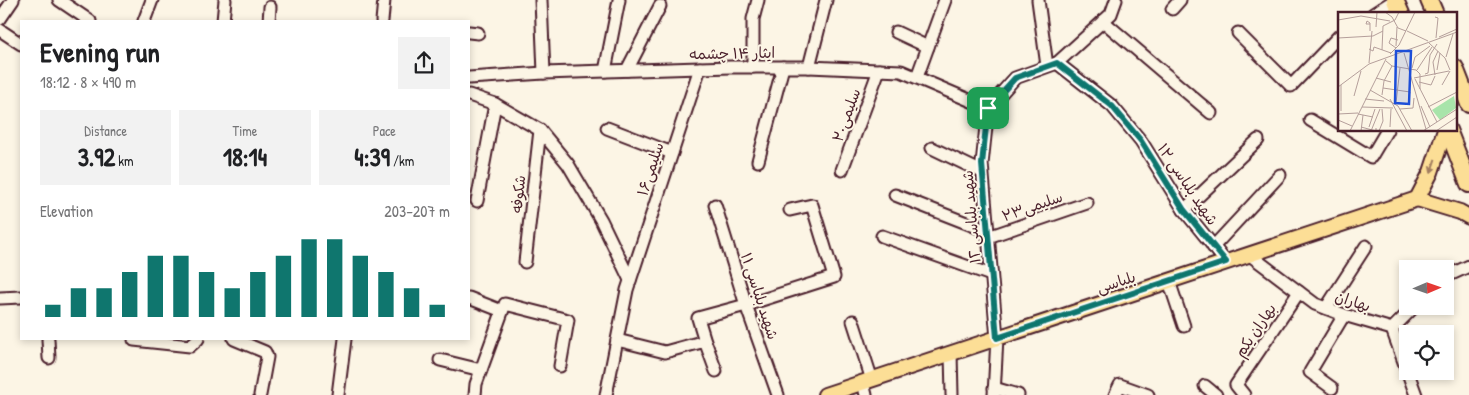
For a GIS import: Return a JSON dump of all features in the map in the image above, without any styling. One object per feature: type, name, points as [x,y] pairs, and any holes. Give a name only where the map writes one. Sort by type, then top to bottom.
[{"type":"highway","points":[[1396,0],[1400,12]]},
{"type":"highway","points":[[1456,71],[1469,104]]},
{"type":"highway","points":[[1446,131],[1469,184]]},
{"type":"main road","points":[[1446,131],[1431,172],[1417,199],[1460,212],[1469,217]]},
{"type":"main road","name":"بلباسی","points":[[825,395],[867,386],[997,338],[1417,199]]},
{"type":"street","points":[[0,19],[13,0]]},
{"type":"street","points":[[59,0],[89,20]]},
{"type":"street","points":[[144,20],[152,0]]},
{"type":"street","points":[[223,20],[225,0]]},
{"type":"street","points":[[381,0],[382,20]]},
{"type":"street","points":[[541,0],[544,73]]},
{"type":"street","points":[[605,71],[619,0]]},
{"type":"street","points":[[753,67],[753,19],[758,0]]},
{"type":"street","points":[[810,67],[826,0]]},
{"type":"street","points":[[917,78],[945,0]]},
{"type":"street","points":[[1038,0],[1052,65]]},
{"type":"street","points":[[988,108],[1015,78],[1052,65],[1111,14],[1116,0]]},
{"type":"street","points":[[1376,12],[1396,0]]},
{"type":"street","points":[[627,70],[660,6]]},
{"type":"street","points":[[268,20],[270,8]]},
{"type":"street","points":[[1103,21],[1211,114]]},
{"type":"street","points":[[0,30],[20,43]]},
{"type":"street","points":[[896,32],[928,47]]},
{"type":"street","points":[[1238,33],[1291,86],[1338,37]]},
{"type":"street","name":"شهید بلباسی ١٣","points":[[1052,65],[1112,106],[1141,141],[1184,210],[1226,262]]},
{"type":"street","name":"ایثار ۱۴ چشمه","points":[[470,78],[544,73],[753,67],[810,67],[901,71],[988,108]]},
{"type":"street","points":[[758,161],[782,67]]},
{"type":"street","name":"سلیمی۱۶","points":[[606,395],[630,280],[700,68]]},
{"type":"street","name":"سلیمی۲۰","points":[[842,170],[879,70]]},
{"type":"street","points":[[470,95],[495,104],[540,130],[568,164],[601,220],[630,280]]},
{"type":"street","points":[[477,201],[495,104]]},
{"type":"street","name":"شهید بلباسی ١٢","points":[[988,108],[982,172],[997,338],[994,392]]},
{"type":"street","points":[[1310,120],[1372,157],[1386,131]]},
{"type":"street","points":[[607,128],[672,153]]},
{"type":"street","name":"شکوفه","points":[[525,262],[540,130]]},
{"type":"street","points":[[1184,210],[1258,140]]},
{"type":"street","points":[[932,148],[982,172]]},
{"type":"street","points":[[1213,247],[1280,175]]},
{"type":"street","points":[[895,195],[988,234]]},
{"type":"street","name":"سلیمی۲۳","points":[[988,234],[1086,203]]},
{"type":"street","points":[[716,371],[698,318],[834,277],[812,205],[790,210]]},
{"type":"street","name":"شهید بلباسی ١١","points":[[715,206],[746,305],[778,395]]},
{"type":"street","points":[[882,236],[991,275]]},
{"type":"street","points":[[1326,308],[1366,246]]},
{"type":"street","name":"بهاران","points":[[1250,255],[1315,304],[1344,315],[1392,329]]},
{"type":"street","points":[[1454,273],[1469,266]]},
{"type":"street","points":[[1169,282],[1184,326]]},
{"type":"street","name":"بهاران یکم","points":[[1244,395],[1233,390],[1299,292]]},
{"type":"street","points":[[0,298],[20,297]]},
{"type":"street","points":[[470,298],[502,311]]},
{"type":"street","points":[[475,395],[476,384],[505,304],[568,320],[560,366]]},
{"type":"street","points":[[1332,388],[1310,372],[1344,315]]},
{"type":"street","points":[[1406,315],[1392,329],[1416,395]]},
{"type":"street","points":[[853,321],[867,386]]},
{"type":"street","points":[[48,340],[49,358]]},
{"type":"street","points":[[134,340],[190,346],[197,340]]},
{"type":"street","points":[[236,340],[265,352],[267,357],[260,395]]},
{"type":"street","points":[[338,395],[345,340]]},
{"type":"street","points":[[617,340],[665,352],[705,341]]},
{"type":"street","points":[[951,354],[952,395]]},
{"type":"street","points":[[440,360],[481,370]]},
{"type":"street","points":[[1115,395],[1120,385],[1148,395]]},
{"type":"street","points":[[1205,386],[1216,395]]},
{"type":"street","points":[[994,392],[1018,395]]},
{"type":"route","points":[[1057,63],[1112,106],[1141,141],[1184,210],[1226,262],[997,338],[982,164],[988,108],[1015,78],[1057,63]]}]
